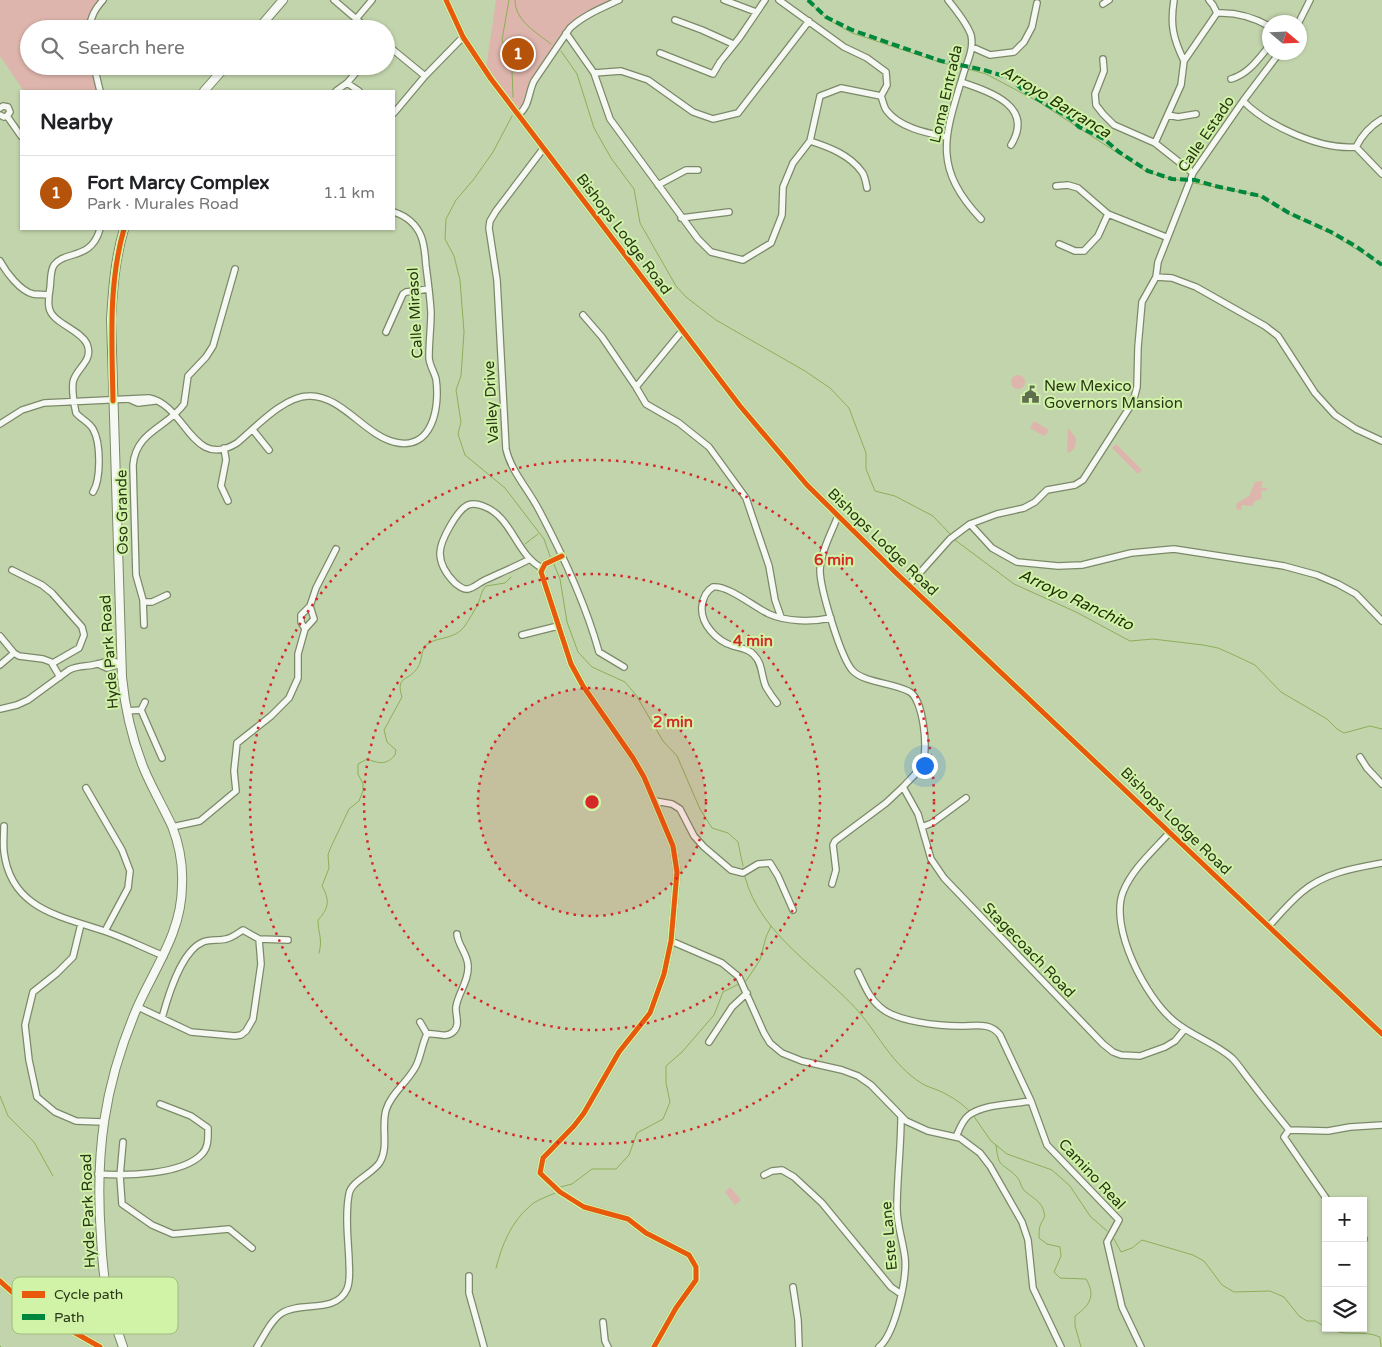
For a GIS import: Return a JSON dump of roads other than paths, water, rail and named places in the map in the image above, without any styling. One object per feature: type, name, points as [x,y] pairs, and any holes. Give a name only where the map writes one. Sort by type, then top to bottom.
[{"type":"main road","points":[[266,20],[283,0]]},
{"type":"main road","points":[[205,90],[218,75]]},
{"type":"main road","name":"Hyde Park Road","points":[[104,1277],[98,1174],[102,1122],[114,1073],[138,1007],[175,931],[182,885],[181,866],[172,827],[143,767],[134,741],[126,711],[121,664],[111,318],[114,274],[124,230]]},
{"type":"main road","name":"Hyde Park Road","points":[[118,1334],[122,1347]]},
{"type":"street","points":[[90,20],[95,8],[103,0]]},
{"type":"street","points":[[334,0],[356,19],[372,0]]},
{"type":"street","name":"Bishops Lodge Road","points":[[446,0],[463,37],[491,79],[682,331],[770,442],[838,516],[909,585],[1382,1034]]},
{"type":"street","points":[[518,115],[524,111],[528,104],[534,81],[566,33],[577,21],[619,0]]},
{"type":"street","points":[[724,0],[756,12]]},
{"type":"street","points":[[660,53],[713,74],[765,0]]},
{"type":"street","points":[[779,0],[844,47],[867,58],[886,72],[887,85],[881,96]]},
{"type":"street","name":"Loma Entrada","points":[[948,0],[970,34],[972,47],[946,137],[945,150],[955,185],[968,205],[981,219]]},
{"type":"street","points":[[1103,4],[1110,0]]},
{"type":"street","points":[[1174,0],[1171,18],[1174,39],[1184,61]]},
{"type":"street","points":[[1209,0],[1217,13]]},
{"type":"street","points":[[1302,15],[1310,0]]},
{"type":"street","points":[[972,47],[990,55],[1014,52],[1024,42],[1032,27],[1038,3]]},
{"type":"street","points":[[1155,143],[1181,85],[1184,61],[1217,13]]},
{"type":"street","points":[[1217,13],[1241,14],[1262,22]]},
{"type":"street","points":[[675,20],[733,44]]},
{"type":"street","points":[[594,73],[621,71],[648,80],[693,112],[713,119],[738,113],[809,21]]},
{"type":"street","points":[[566,33],[594,73],[610,119],[681,218],[710,252],[743,260],[772,243],[782,215],[783,187],[793,163],[810,142],[820,96],[841,88],[881,96]]},
{"type":"street","points":[[395,112],[425,76],[463,37]]},
{"type":"street","points":[[395,51],[425,76]]},
{"type":"street","points":[[1232,79],[1241,77],[1262,53]]},
{"type":"street","points":[[1103,58],[1104,70],[1095,94],[1096,105],[1103,114],[1114,125],[1155,143],[1193,173]]},
{"type":"street","name":"Calle Estado","points":[[970,524],[997,514],[1024,508],[1035,502],[1047,490],[1075,485],[1083,480],[1133,402],[1137,387],[1142,302],[1156,277],[1158,262],[1166,237],[1193,173],[1274,60]]},
{"type":"street","points":[[96,75],[100,90]]},
{"type":"street","points":[[337,90],[354,75]]},
{"type":"street","points":[[961,82],[1008,102],[1017,115],[1017,136],[1012,145]]},
{"type":"street","points":[[347,83],[358,90]]},
{"type":"street","points":[[881,96],[887,111],[900,122],[923,132],[946,137]]},
{"type":"street","points":[[1243,101],[1255,113],[1302,137],[1342,148],[1356,147]]},
{"type":"street","points":[[0,108],[3,106],[8,107],[10,112],[7,116]]},
{"type":"street","points":[[1168,115],[1178,117],[1196,114]]},
{"type":"street","points":[[0,115],[7,116]]},
{"type":"street","points":[[7,116],[20,135]]},
{"type":"street","points":[[1356,147],[1361,136],[1382,119]]},
{"type":"street","points":[[810,142],[826,146],[848,158],[863,173],[867,188]]},
{"type":"street","points":[[1356,147],[1382,174]]},
{"type":"street","name":"Valley Drive","points":[[543,149],[494,214],[490,225],[489,236],[498,280],[506,449],[511,464],[539,509],[562,556],[588,613],[599,652],[624,668]]},
{"type":"street","points":[[658,185],[686,170],[698,170]]},
{"type":"street","points":[[1056,186],[1068,184],[1078,188],[1108,214],[1166,237]]},
{"type":"street","name":"Calle Mirasol","points":[[224,448],[237,443],[285,404],[299,397],[322,398],[333,403],[390,441],[406,442],[415,440],[431,426],[436,412],[436,378],[429,361],[431,315],[424,245],[420,232],[409,219],[395,212]]},
{"type":"street","points":[[681,218],[729,212]]},
{"type":"street","points":[[1059,244],[1075,251],[1084,250],[1098,236],[1108,214]]},
{"type":"street","points":[[93,492],[98,479],[98,442],[91,426],[76,414],[74,402],[74,381],[86,363],[87,347],[82,338],[51,314],[48,305],[52,271],[55,264],[87,249],[95,241],[100,230]]},
{"type":"street","points":[[0,261],[8,274],[27,291],[33,294],[49,295]]},
{"type":"street","points":[[174,414],[184,404],[188,376],[206,357],[213,346],[235,269]]},
{"type":"street","points":[[1156,277],[1172,278],[1196,287],[1266,326],[1278,336],[1315,394],[1335,415],[1356,429],[1382,441]]},
{"type":"street","points":[[386,332],[403,294],[429,289]]},
{"type":"street","points":[[583,315],[602,337],[646,404],[680,423],[709,447],[746,498],[769,566],[780,617]]},
{"type":"street","points":[[636,387],[682,331]]},
{"type":"street","points":[[0,424],[22,410],[35,405],[131,400],[138,403],[157,400],[167,406],[200,444],[213,449],[224,448],[226,458],[220,486],[228,501]]},
{"type":"street","name":"Oso Grande","points":[[144,625],[144,602],[136,575],[133,461],[138,448],[145,438],[174,414]]},
{"type":"street","points":[[253,430],[270,450]]},
{"type":"street","points":[[530,560],[465,589],[453,581],[444,570],[440,559],[440,549],[444,538],[459,514],[468,506],[478,504],[488,508],[502,520],[530,560],[542,568]]},
{"type":"street","points":[[832,884],[836,870],[833,845],[903,787],[922,764],[925,748],[918,703],[911,692],[869,679],[853,671],[846,659],[831,618],[820,571],[824,552],[838,516]]},
{"type":"street","points":[[909,585],[950,539],[970,524],[992,548],[1017,562],[1058,566],[1082,565],[1131,553],[1174,549],[1284,566],[1317,574],[1356,594],[1382,621]]},
{"type":"street","points":[[305,629],[301,622],[301,615],[310,606],[316,588],[336,549]]},
{"type":"street","points":[[562,556],[547,563],[542,568],[542,576],[568,659],[578,677],[634,758],[655,800],[673,846],[677,872],[671,941],[664,974],[650,1013],[619,1052],[574,1126],[543,1158],[540,1173],[560,1192],[584,1207],[631,1221],[646,1233],[689,1255],[693,1260],[697,1270],[696,1280],[676,1308],[654,1347]]},
{"type":"street","points":[[12,570],[42,585],[52,593],[82,627],[84,635],[79,648],[53,663]]},
{"type":"street","points":[[777,703],[767,688],[762,667],[756,656],[748,650],[725,642],[710,629],[703,619],[703,603],[708,590],[713,587],[719,587],[766,612],[780,617],[813,621],[831,618]]},
{"type":"street","points":[[144,602],[152,602],[167,595]]},
{"type":"street","points":[[172,827],[200,821],[236,791],[234,771],[237,743],[289,698],[298,678],[298,654],[305,629],[314,619],[310,606]]},
{"type":"street","points":[[522,635],[558,626]]},
{"type":"street","points":[[0,636],[14,653],[25,657],[46,659],[53,663],[60,676]]},
{"type":"street","points":[[0,665],[14,653]]},
{"type":"street","points":[[0,709],[24,702],[76,667],[98,664],[109,660],[121,664]]},
{"type":"street","points":[[141,710],[145,702]]},
{"type":"street","points":[[126,711],[141,710]]},
{"type":"street","points":[[141,710],[162,758]]},
{"type":"street","points":[[1360,757],[1366,768],[1382,784]]},
{"type":"street","name":"Stagecoach Road","points":[[903,787],[916,811],[931,859],[944,878],[1106,1047],[1121,1055],[1143,1055],[1175,1041],[1184,1030]]},
{"type":"street","points":[[86,788],[122,850],[130,871],[128,888],[105,931]]},
{"type":"street","points":[[922,827],[932,823],[966,798]]},
{"type":"street","points":[[655,800],[672,804],[680,809],[694,836],[731,870],[743,873],[758,864],[770,863],[793,910]]},
{"type":"street","points":[[4,826],[4,852],[8,872],[18,889],[31,902],[52,914],[105,931],[164,956]]},
{"type":"street","points":[[1170,832],[1128,882],[1121,897],[1121,915],[1125,938],[1134,965],[1144,986],[1160,1008],[1184,1030],[1215,1046],[1232,1059],[1289,1130],[1328,1131],[1350,1127],[1382,1125]]},
{"type":"street","points":[[1269,926],[1299,895],[1314,883],[1344,871],[1382,863]]},
{"type":"street","points":[[81,924],[73,957],[57,973],[33,992],[25,1025],[29,1060],[37,1098],[55,1112],[76,1121],[102,1122]]},
{"type":"street","points":[[162,1018],[170,991],[185,960],[194,948],[209,940],[227,939],[243,930],[259,939],[288,940]]},
{"type":"street","points":[[427,1034],[449,1034],[454,1032],[458,1025],[456,1004],[466,980],[468,968],[457,934]]},
{"type":"street","points":[[138,1007],[176,1026],[195,1033],[235,1036],[244,1033],[253,1019],[261,964],[259,939]]},
{"type":"street","points":[[671,941],[722,962],[738,977],[747,993],[755,1017],[764,1033],[778,1050],[796,1060],[842,1070],[858,1076],[871,1085],[901,1117],[928,1131],[956,1137],[967,1142],[983,1156],[1018,1214],[1028,1240],[1033,1288],[1062,1347]]},
{"type":"street","points":[[858,972],[872,999],[888,1013],[935,1024],[986,1026],[996,1030],[1001,1036],[1031,1101],[991,1107],[972,1114],[964,1121],[956,1137]]},
{"type":"street","points":[[709,1042],[732,1007],[747,993]]},
{"type":"street","points":[[257,1347],[280,1314],[299,1306],[321,1306],[332,1303],[341,1297],[346,1289],[349,1278],[347,1215],[349,1192],[363,1177],[376,1168],[382,1159],[386,1110],[392,1097],[416,1066],[427,1034],[420,1022]]},
{"type":"street","name":"Camino Real","points":[[1031,1101],[1047,1145],[1119,1220],[1107,1242],[1122,1307],[1141,1347]]},
{"type":"street","points":[[98,1174],[120,1176],[164,1171],[191,1161],[203,1153],[208,1140],[208,1128],[190,1116],[160,1104]]},
{"type":"street","name":"Este Lane","points":[[879,1347],[890,1334],[901,1294],[905,1265],[897,1210],[901,1117]]},
{"type":"street","points":[[1289,1130],[1284,1137],[1325,1197]]},
{"type":"street","points":[[123,1142],[120,1176],[122,1204],[152,1225],[173,1234],[229,1228],[252,1248]]},
{"type":"street","points":[[764,1174],[777,1170],[786,1172],[794,1177],[822,1204],[891,1287],[901,1294]]},
{"type":"street","points":[[469,1276],[469,1293],[484,1347]]},
{"type":"street","points":[[0,1281],[12,1292]]},
{"type":"street","points":[[793,1287],[798,1320],[799,1347]]},
{"type":"street","points":[[603,1322],[605,1341],[608,1347]]},
{"type":"street","points":[[76,1334],[100,1347]]},
{"type":"waterway","points":[[509,0],[502,40],[512,69],[513,97]]},
{"type":"waterway","points":[[515,0],[522,20],[551,44]]},
{"type":"waterway","name":"Arroyo Barranca","points":[[807,0],[827,19],[852,33],[962,68]]},
{"type":"waterway","points":[[561,51],[577,74],[594,128],[611,158],[634,189],[640,223],[676,286],[686,297],[716,320],[805,371],[830,388],[849,408],[866,453],[866,469],[875,491],[895,496],[933,516],[950,534]]},
{"type":"waterway","name":"Arroyo Barranca","points":[[968,69],[986,74],[1039,102],[1147,172],[1183,181]]},
{"type":"waterway","points":[[512,116],[493,152],[456,200],[446,219],[445,239],[454,256],[460,280],[464,332],[461,376],[456,390],[461,422],[458,434],[465,455],[505,488],[544,539],[551,559]]},
{"type":"waterway","name":"Arroyo Barranca","points":[[1194,183],[1257,195],[1291,215],[1330,233],[1382,265]]},
{"type":"waterway","points":[[525,544],[538,534]]},
{"type":"waterway","name":"Arroyo Ranchito","points":[[955,540],[1014,584],[1076,612],[1130,641],[1153,639],[1218,648],[1255,665],[1281,692],[1327,719],[1344,733],[1370,726],[1382,729]]},
{"type":"waterway","points":[[553,562],[560,579],[567,622],[578,652],[592,667],[625,682],[636,695],[663,741],[677,756],[700,809],[712,828],[728,833],[738,842],[743,866]]},
{"type":"waterway","points":[[319,953],[318,920],[327,904],[322,886],[329,868],[328,855],[349,809],[359,801],[363,791],[363,784],[358,774],[358,764],[367,759],[385,762],[395,755],[396,750],[387,742],[384,730],[402,697],[400,685],[418,667],[424,647],[433,641],[452,636],[460,631],[478,604],[486,586],[505,583],[511,577]]},
{"type":"waterway","points":[[745,877],[753,898],[764,917],[793,950],[859,1012],[894,1059],[921,1083],[950,1096],[970,1112]]},
{"type":"waterway","points":[[746,981],[760,960],[771,926]]},
{"type":"waterway","points":[[560,1187],[572,1184],[592,1169],[616,1169],[629,1155],[637,1133],[663,1119],[670,1102],[666,1083],[666,1066],[682,1052],[714,1015],[723,992],[739,984]]},
{"type":"waterway","points":[[0,1096],[8,1116],[34,1142],[53,1176]]},
{"type":"waterway","points":[[973,1115],[991,1141],[1007,1154],[1052,1170],[1070,1186],[1090,1216],[1107,1231]]},
{"type":"waterway","points":[[996,1145],[1000,1162],[1018,1178],[1024,1190],[1037,1200],[1043,1209],[1044,1216],[1039,1230],[1039,1238],[1047,1244],[1060,1247],[1061,1256],[1054,1272],[1060,1278],[1086,1279],[1089,1285],[1091,1290],[1090,1300],[1075,1316],[1075,1326],[1081,1347]]},
{"type":"waterway","points":[[496,1268],[504,1242],[523,1212],[538,1200],[555,1193]]},
{"type":"waterway","points":[[1114,1239],[1121,1252],[1132,1248],[1142,1240],[1193,1255],[1204,1261],[1222,1285],[1234,1292],[1270,1291],[1284,1297],[1299,1316],[1307,1321],[1315,1321],[1322,1325]]},
{"type":"waterway","points":[[1337,1332],[1380,1337],[1381,1347]]},
{"type":"place","name":"Fort Marcy Complex","points":[[518,54]]},
{"type":"place","name":"New Mexico Governors Mansion","points":[[1030,395]]}]
